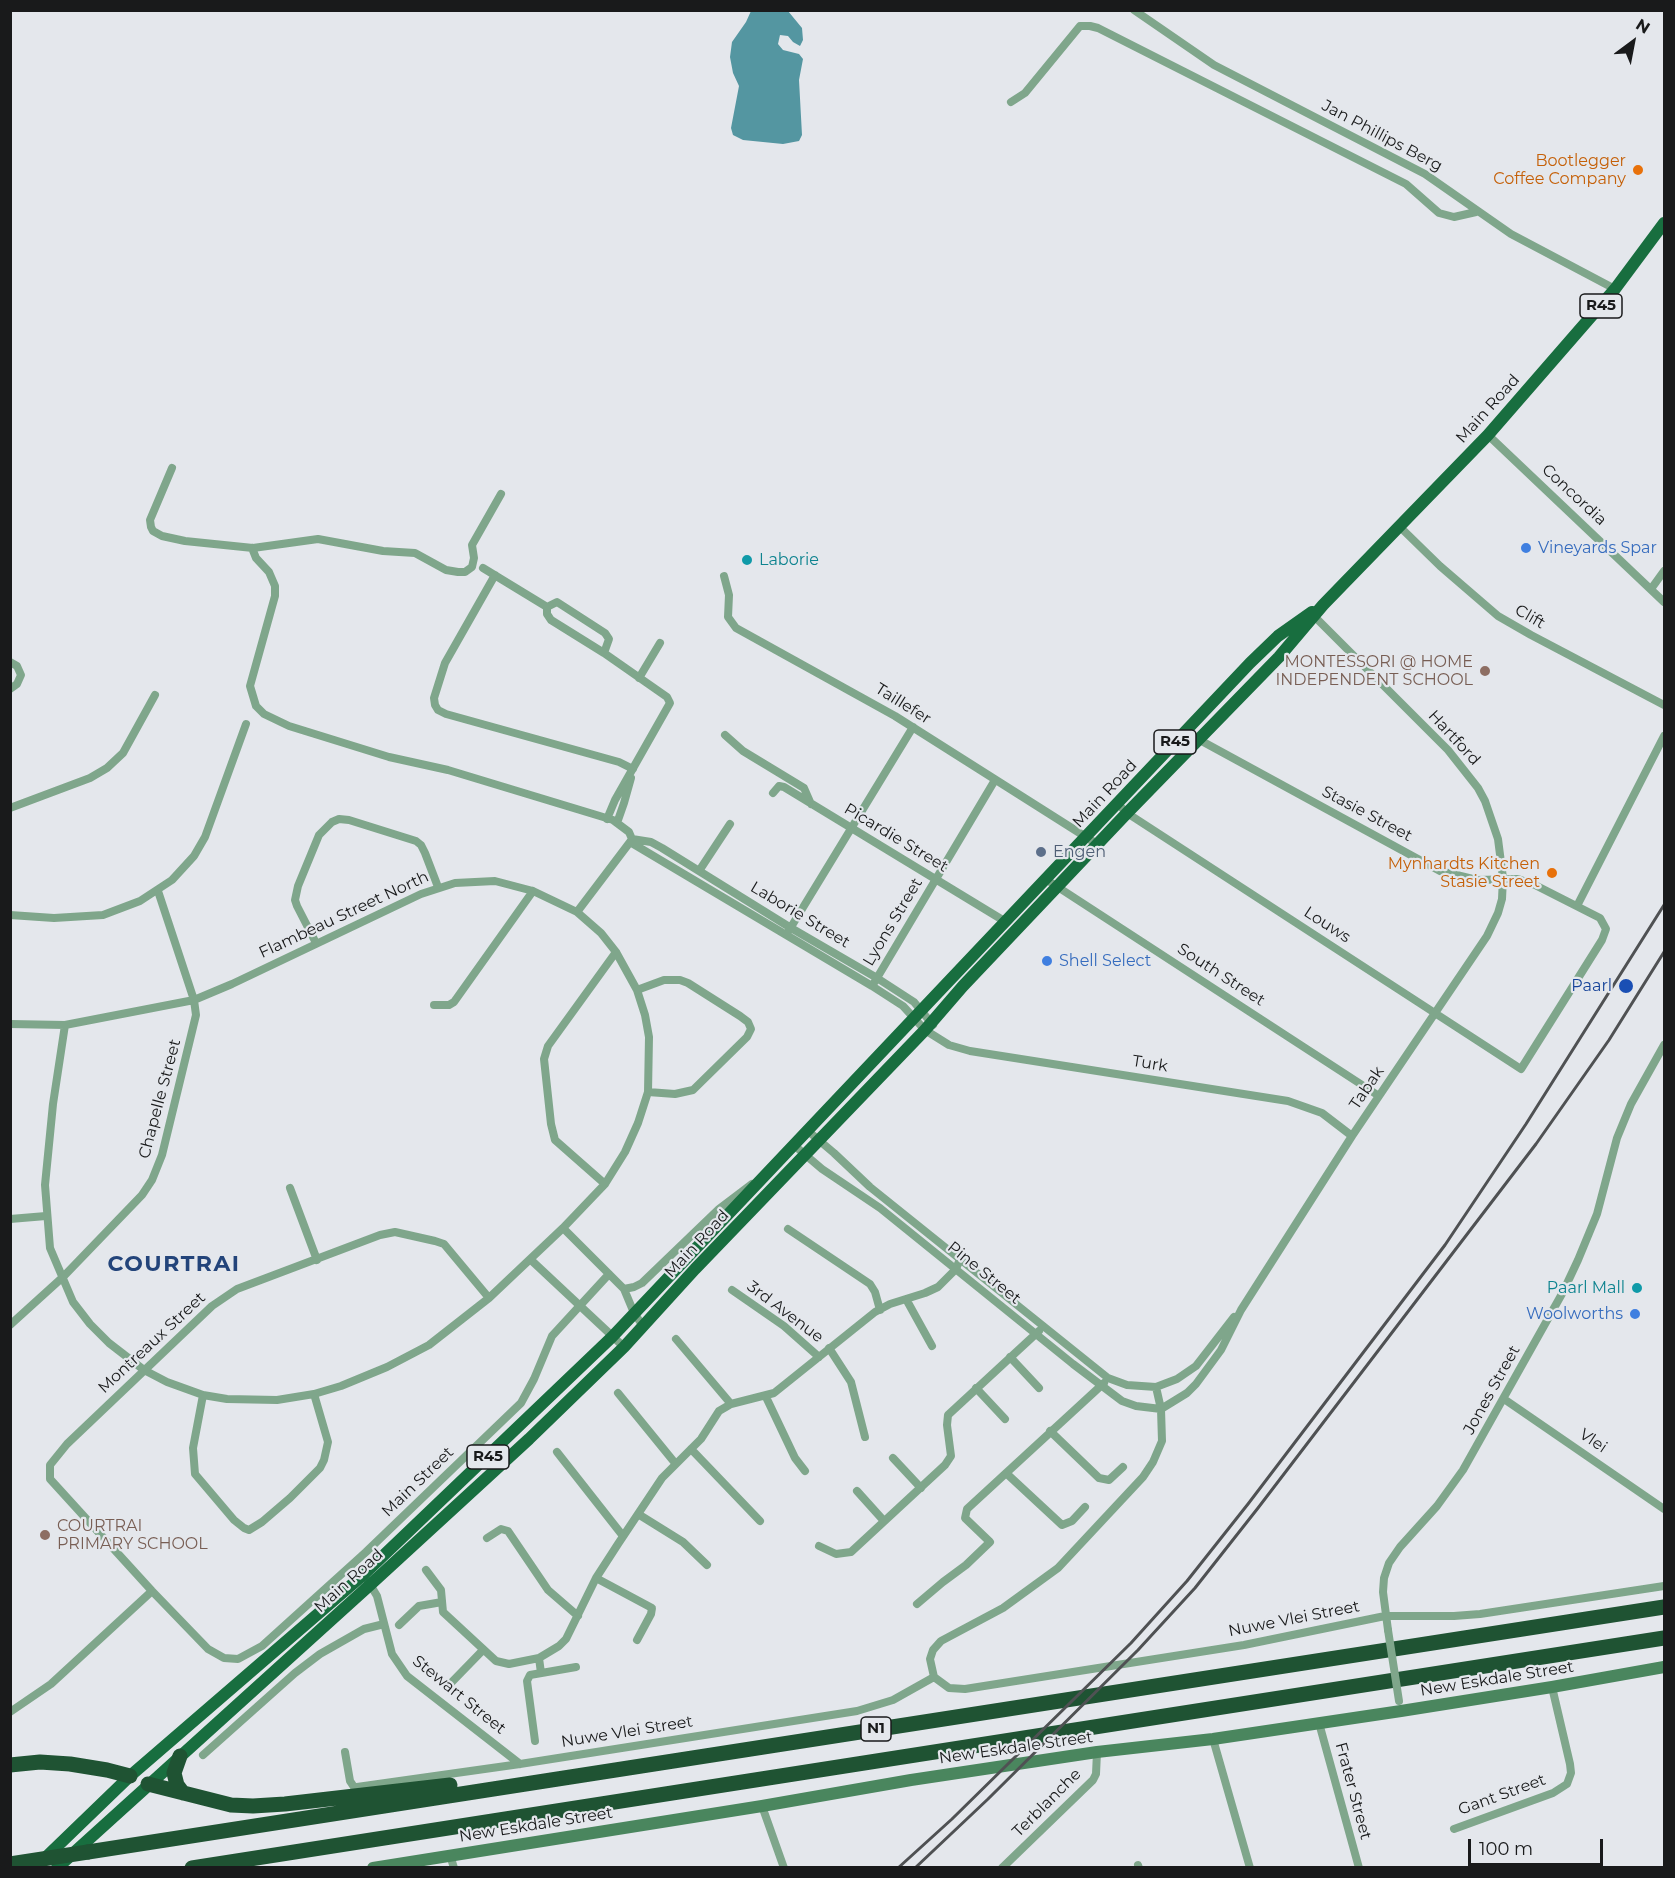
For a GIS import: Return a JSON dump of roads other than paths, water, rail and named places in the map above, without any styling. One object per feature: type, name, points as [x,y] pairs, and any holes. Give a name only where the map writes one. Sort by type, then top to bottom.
[{"type":"highway","name":"N1","points":[[10,1864],[1665,1607]]},
{"type":"highway","name":"N1","points":[[192,1868],[1665,1638]]},
{"type":"highway","points":[[180,1756],[174,1773],[177,1785],[183,1792]]},
{"type":"highway","points":[[148,1784],[231,1805],[253,1806],[690,1758]]},
{"type":"highway","points":[[10,1766],[40,1762],[70,1764],[130,1776]]},
{"type":"main road","name":"Main Road","points":[[1122,808],[1197,740],[1271,665],[1313,615],[1488,435],[1615,289],[1665,223]]},
{"type":"main road","name":"Main Road","points":[[35,1868],[130,1776],[367,1580],[529,1439],[624,1347],[695,1269],[928,1026],[1052,883],[1122,808],[1185,732],[1278,636],[1313,615]]},
{"type":"main road","name":"Main Road","points":[[57,1868],[367,1580],[612,1337],[1006,922],[1052,883]]},
{"type":"main road","points":[[130,1776],[148,1784]]},
{"type":"street","name":"Jan Phillips Berg","points":[[1134,10],[1214,65],[1425,174],[1476,212],[1511,234],[1615,289]]},
{"type":"street","points":[[1011,102],[1025,93],[1080,26],[1090,26],[1406,184],[1439,213],[1454,217],[1476,212]]},
{"type":"street","name":"Concordia","points":[[1488,435],[1665,602]]},
{"type":"street","points":[[172,468],[150,520],[153,531],[162,536],[185,541],[252,548],[318,539],[361,548],[416,553],[446,570],[465,572],[472,567],[473,542],[501,494]]},
{"type":"street","name":"Clift","points":[[1400,527],[1440,566],[1498,616],[1665,705]]},
{"type":"street","name":"Laborie Street","points":[[252,548],[256,558],[269,572],[275,586],[275,596],[250,686],[256,706],[264,714],[289,726],[389,757],[448,770],[616,823],[629,832],[631,841],[700,884],[789,932],[874,982],[903,1006],[919,1015]]},
{"type":"street","points":[[483,568],[547,607]]},
{"type":"street","points":[[1651,589],[1665,571]]},
{"type":"street","points":[[495,575],[444,663],[434,698],[438,710],[619,762],[633,769]]},
{"type":"street","name":"Taillefer","points":[[724,576],[729,595],[728,617],[736,628],[796,663],[851,690],[1092,840]]},
{"type":"street","points":[[547,607],[557,602],[605,633],[609,639],[604,653]]},
{"type":"street","points":[[547,607],[547,614],[551,620],[604,653],[667,697],[670,703],[615,800],[607,819]]},
{"type":"street","name":"Hartford","points":[[1313,615],[1448,750],[1466,771],[1485,801],[1493,822],[1498,839],[1503,878]]},
{"type":"street","points":[[639,678],[660,643]]},
{"type":"street","points":[[10,662],[16,666],[21,675],[20,680],[10,688]]},
{"type":"street","points":[[10,808],[90,778],[107,768],[123,753],[155,695]]},
{"type":"street","points":[[10,915],[54,918],[103,915],[123,909],[158,891],[172,880],[194,856],[205,837],[246,724]]},
{"type":"street","points":[[789,932],[913,728]]},
{"type":"street","name":"Stasie Street","points":[[1185,732],[1440,871],[1476,880],[1518,879],[1600,918],[1605,926],[1604,935],[1521,1068]]},
{"type":"street","points":[[725,735],[743,751],[804,788],[811,805]]},
{"type":"street","points":[[1577,906],[1665,736]]},
{"type":"street","points":[[616,823],[633,769]]},
{"type":"street","name":"Lyons Street","points":[[874,982],[995,780]]},
{"type":"street","name":"Picardie Street","points":[[773,794],[778,787],[782,786],[1006,922]]},
{"type":"street","name":"Louws","points":[[1122,808],[1521,1068]]},
{"type":"street","points":[[316,944],[295,900],[298,886],[315,844],[325,826],[332,822],[339,819],[349,820],[416,841],[425,853],[438,887]]},
{"type":"street","points":[[700,884],[702,873],[730,824]]},
{"type":"street","points":[[577,912],[631,841]]},
{"type":"street","name":"Laborie Street","points":[[631,841],[656,844],[789,932]]},
{"type":"street","name":"Tabak","points":[[1156,1387],[1178,1379],[1196,1366],[1241,1310],[1379,1096],[1493,926],[1502,899],[1503,878]]},
{"type":"street","name":"Flambeau Street North","points":[[10,1024],[65,1025],[194,1000],[438,887],[466,882],[495,881],[533,891],[577,912],[601,933],[616,952],[637,990],[645,1015],[649,1037],[648,1092],[625,1152],[605,1184],[531,1260],[489,1298],[429,1345],[387,1367],[341,1386],[314,1394],[277,1400],[227,1399],[203,1395],[167,1382],[144,1370],[123,1355],[90,1324],[73,1302],[50,1248],[45,1185],[65,1025]]},
{"type":"street","name":"South Street","points":[[1052,883],[1379,1096]]},
{"type":"street","name":"Chapelle Street","points":[[10,1325],[63,1277],[142,1195],[162,1155],[196,1015],[194,1000],[158,891]]},
{"type":"street","points":[[434,1005],[449,1005],[454,1002],[533,891]]},
{"type":"street","points":[[605,1184],[555,1140],[551,1124],[544,1059],[548,1046],[616,952]]},
{"type":"street","points":[[637,990],[664,980],[680,980],[740,1016],[748,1022],[751,1029],[747,1037],[693,1090],[675,1094],[648,1092]]},
{"type":"street","points":[[919,1015],[928,1026]]},
{"type":"street","name":"Turk","points":[[928,1026],[949,1045],[970,1051],[1288,1101],[1322,1113],[1353,1136]]},
{"type":"street","name":"Jones Street","points":[[1400,1706],[1383,1592],[1384,1578],[1389,1563],[1458,1478],[1504,1399],[1578,1260],[1597,1214],[1625,1117],[1635,1094],[1665,1044]]},
{"type":"street","name":"Pine Street","points":[[808,1131],[870,1186],[1108,1378],[1127,1384],[1156,1387]]},
{"type":"street","name":"Pine Street","points":[[795,1146],[822,1169],[880,1208],[1102,1386],[1129,1404],[1161,1409]]},
{"type":"street","name":"Main Road","points":[[624,1289],[642,1283],[719,1209],[770,1171]]},
{"type":"street","points":[[290,1188],[317,1260]]},
{"type":"street","points":[[10,1219],[46,1216]]},
{"type":"street","points":[[563,1228],[624,1289],[634,1313],[643,1326]]},
{"type":"street","points":[[788,1229],[870,1284],[880,1310]]},
{"type":"street","name":"Montreaux Street","points":[[152,1591],[50,1479],[49,1469],[54,1459],[212,1306],[230,1292],[389,1232],[404,1233],[444,1244],[489,1298]]},
{"type":"street","points":[[426,1570],[439,1585],[443,1612],[496,1661],[504,1665],[539,1658],[566,1639],[596,1578],[623,1536],[662,1479],[707,1432],[719,1411],[731,1404],[766,1397],[781,1388],[880,1310],[938,1287],[956,1269],[960,1259]]},
{"type":"street","points":[[531,1260],[624,1347]]},
{"type":"street","name":"Main Street","points":[[152,1591],[216,1655],[231,1660],[250,1654],[366,1552],[521,1403],[552,1336],[609,1274]]},
{"type":"street","name":"3rd Avenue","points":[[732,1290],[784,1326],[819,1357]]},
{"type":"street","points":[[906,1299],[932,1346]]},
{"type":"street","name":"Tabak","points":[[1161,1409],[1187,1393],[1196,1384],[1221,1350],[1241,1310]]},
{"type":"street","points":[[819,1546],[836,1554],[846,1554],[854,1549],[949,1461],[951,1456],[948,1415],[1043,1327]]},
{"type":"street","points":[[676,1339],[731,1404]]},
{"type":"street","points":[[830,1348],[851,1382],[865,1437]]},
{"type":"street","points":[[1010,1357],[1039,1389]]},
{"type":"street","points":[[917,1605],[990,1542],[967,1521],[964,1515],[967,1509],[1108,1378]]},
{"type":"street","points":[[934,1677],[930,1659],[933,1650],[941,1641],[1002,1608],[1058,1568],[1133,1489],[1153,1462],[1162,1440],[1161,1409],[1156,1387]]},
{"type":"street","points":[[976,1388],[1005,1419]]},
{"type":"street","points":[[618,1393],[675,1463]]},
{"type":"street","points":[[203,1395],[193,1448],[195,1474],[234,1520],[249,1530],[290,1498],[320,1468],[324,1460],[328,1442],[314,1394]]},
{"type":"street","points":[[766,1397],[795,1458],[805,1471]]},
{"type":"street","name":"Vlei","points":[[1504,1399],[1665,1509]]},
{"type":"street","points":[[1050,1431],[1099,1478],[1109,1480],[1123,1467]]},
{"type":"street","points":[[691,1449],[760,1521]]},
{"type":"street","points":[[557,1452],[623,1536]]},
{"type":"street","points":[[893,1458],[921,1488]]},
{"type":"street","points":[[1006,1473],[1062,1525],[1072,1521],[1085,1507]]},
{"type":"street","points":[[857,1491],[884,1521]]},
{"type":"street","points":[[638,1514],[683,1542],[707,1565]]},
{"type":"street","points":[[487,1538],[501,1529],[508,1531],[548,1590],[578,1616]]},
{"type":"street","points":[[596,1578],[651,1608],[651,1614],[638,1640]]},
{"type":"street","name":"Stewart Street","points":[[367,1580],[377,1596],[392,1654],[407,1676],[520,1764]]},
{"type":"street","name":"Nuwe Vlei Street","points":[[345,1752],[350,1781],[354,1787],[357,1787],[857,1711],[893,1700],[934,1677],[949,1688],[965,1689],[1244,1645],[1385,1616],[1480,1614],[1665,1586]]},
{"type":"street","points":[[10,1712],[51,1684],[152,1591]]},
{"type":"street","points":[[399,1625],[419,1606],[442,1602]]},
{"type":"street","points":[[203,1755],[295,1673],[320,1654],[350,1635],[384,1624]]},
{"type":"street","points":[[448,1686],[483,1650]]},
{"type":"street","points":[[539,1658],[542,1673]]},
{"type":"street","points":[[535,1741],[527,1681],[530,1675],[576,1667]]},
{"type":"street","name":"New Eskdale Street","points":[[373,1868],[452,1861],[910,1780],[1097,1752],[1319,1723],[1400,1706],[1552,1687],[1665,1667]]},
{"type":"street","name":"Gant Street","points":[[1454,1829],[1553,1793],[1568,1784],[1571,1773],[1570,1764],[1552,1687]]},
{"type":"street","name":"Frater Street","points":[[1319,1723],[1359,1868]]},
{"type":"street","points":[[1213,1738],[1250,1868]]},
{"type":"street","name":"Terblanche","points":[[1002,1868],[1093,1780],[1097,1769],[1097,1752]]},
{"type":"street","points":[[762,1806],[784,1868]]},
{"type":"water","points":[[751,11],[788,11],[802,28],[803,40],[800,46],[788,36],[780,35],[778,44],[783,50],[799,54],[803,59],[799,80],[802,135],[799,141],[783,144],[743,140],[733,135],[731,128],[739,86],[733,73],[730,57],[732,42]]},
{"type":"railway","points":[[898,1868],[952,1819],[1131,1643],[1187,1581],[1445,1245],[1526,1124],[1664,905]]},
{"type":"railway","points":[[915,1868],[1138,1650],[1195,1588],[1536,1144],[1609,1040],[1664,952]]},
{"type":"place","name":"Bootlegger Coffee Company","points":[[1638,170]]},
{"type":"place","name":"Vineyards Spar","points":[[1526,548]]},
{"type":"place","name":"Laborie","points":[[747,560]]},
{"type":"place","name":"MONTESSORI @ HOME INDEPENDENT SCHOOL","points":[[1485,671]]},
{"type":"place","name":"Engen","points":[[1041,852]]},
{"type":"place","name":"Mynhardts Kitchen Stasie Street","points":[[1552,873]]},
{"type":"place","name":"Shell Select","points":[[1047,961]]},
{"type":"place","name":"Paarl","points":[[1626,986]]},
{"type":"place","name":"Paarl Mall","points":[[1637,1288]]},
{"type":"place","name":"Woolworths","points":[[1635,1314]]},
{"type":"place","name":"COURTRAI PRIMARY SCHOOL","points":[[45,1535]]},
{"type":"district","name":"COURTRAI","points":[[174,1265]]}]
